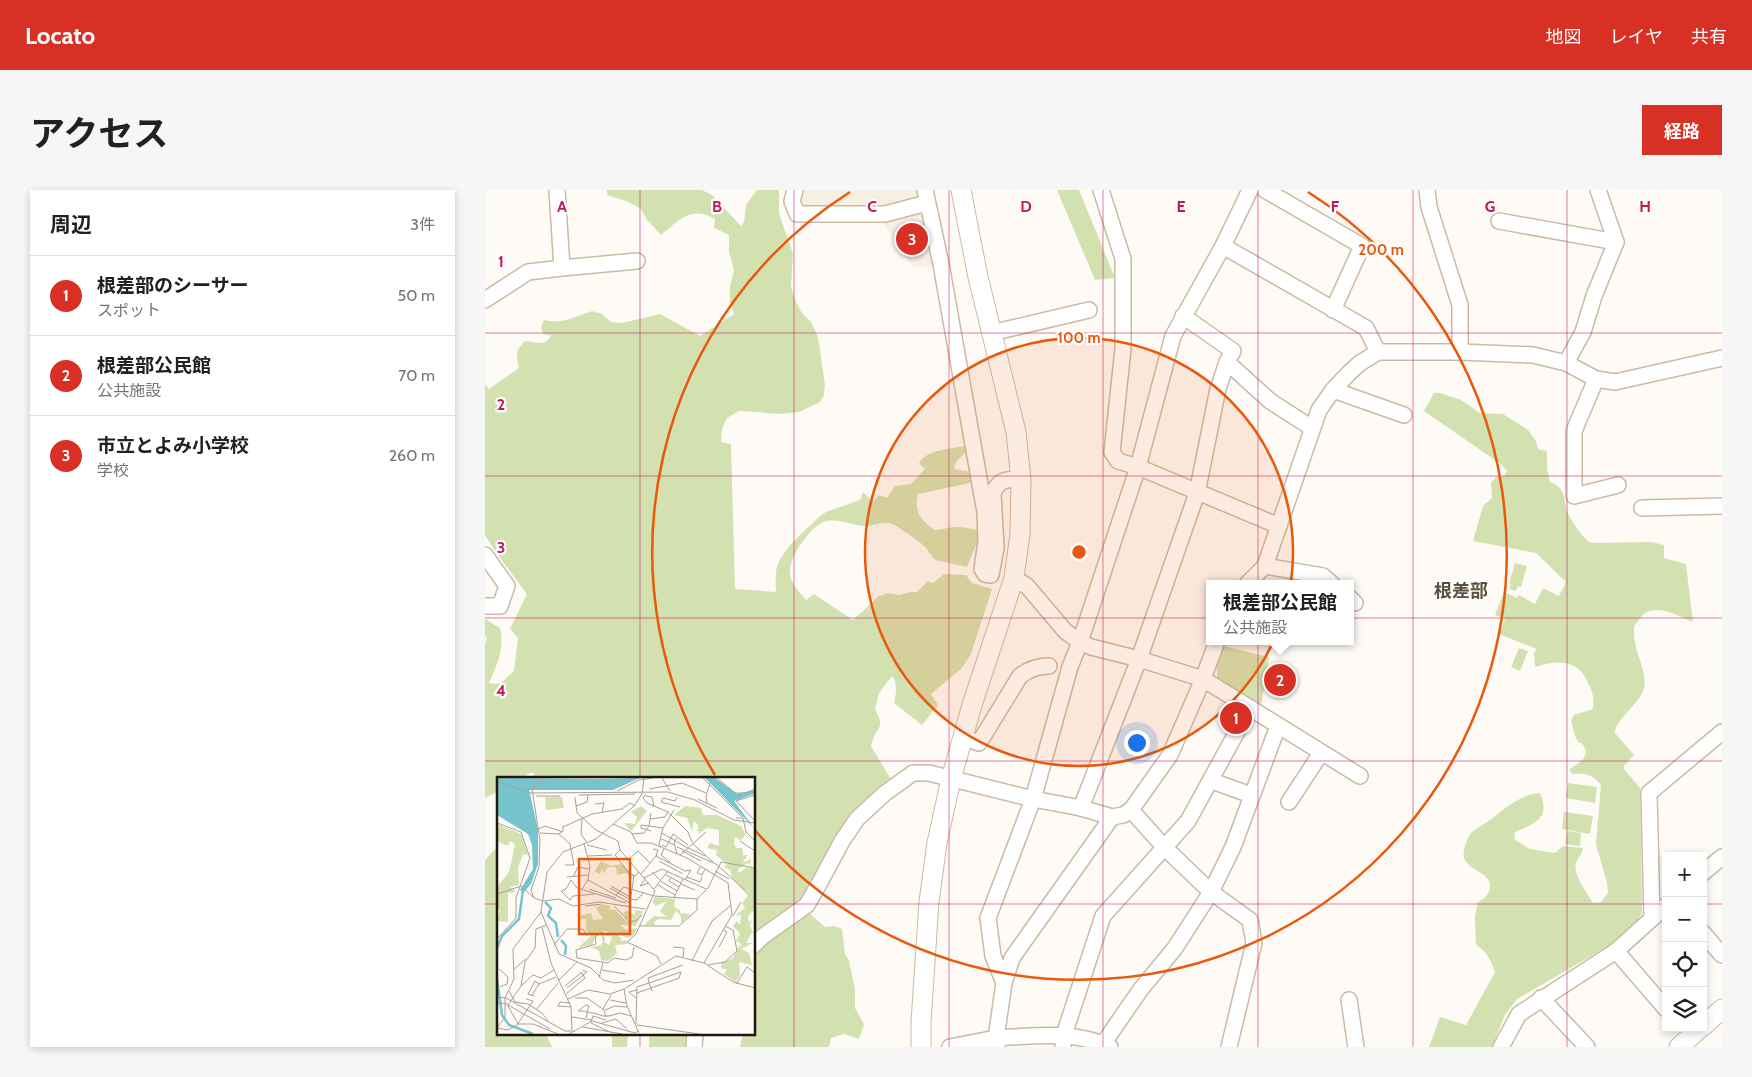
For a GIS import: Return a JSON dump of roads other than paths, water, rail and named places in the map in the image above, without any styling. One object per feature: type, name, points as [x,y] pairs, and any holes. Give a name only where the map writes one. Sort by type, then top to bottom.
[{"type":"street","points":[[557,190],[562,268]]},
{"type":"street","points":[[795,190],[792,200],[797,214],[885,214],[926,197],[941,264],[983,497],[986,541],[982,569],[985,574],[991,575],[996,548],[993,493],[997,485],[1004,480],[1021,479]]},
{"type":"street","points":[[921,1047],[929,902],[937,843],[951,779],[1013,578],[1020,534],[1021,479],[1016,432],[976,268],[961,190]]},
{"type":"street","points":[[1101,190],[1123,259],[1123,349],[1111,452],[1118,461],[1138,467],[1279,526]]},
{"type":"street","points":[[1004,983],[993,956],[988,918],[1033,799],[1070,667],[1138,467],[1173,336],[1223,246],[1250,190]]},
{"type":"street","points":[[1265,190],[1362,246],[1333,310]]},
{"type":"street","points":[[1427,190],[1429,207],[1460,305],[1460,352]]},
{"type":"street","points":[[1566,363],[1583,332],[1594,296],[1616,242],[1598,190]]},
{"type":"street","points":[[1499,221],[1616,242]]},
{"type":"street","points":[[1223,246],[1366,328],[1378,352]]},
{"type":"street","points":[[485,300],[528,272],[637,261]]},
{"type":"street","points":[[991,333],[1089,310]]},
{"type":"street","points":[[1081,808],[1139,659],[1197,493],[1218,389],[1227,362],[1233,351],[1183,316]]},
{"type":"street","points":[[1251,580],[1265,566],[1319,410],[1333,390],[1360,363],[1378,352],[1460,352],[1533,355],[1566,363],[1596,379],[1615,382],[1722,358]]},
{"type":"street","points":[[1227,362],[1270,401],[1312,428]]},
{"type":"street","points":[[1596,379],[1574,431],[1574,496],[1618,485]]},
{"type":"street","points":[[1333,390],[1405,415]]},
{"type":"street","points":[[1642,508],[1722,506]]},
{"type":"street","points":[[485,555],[507,586],[500,606],[485,606]]},
{"type":"street","points":[[1265,566],[1323,576],[1328,580]]},
{"type":"street","points":[[1013,578],[1027,586],[1065,631],[1080,642],[1091,647],[1139,659],[1203,679],[1360,776]]},
{"type":"street","points":[[755,944],[807,905],[841,841],[857,819],[884,794],[913,773],[929,773],[1033,799],[1081,808],[1112,817],[1123,815],[1131,810],[1170,755],[1216,645]]},
{"type":"street","points":[[963,738],[979,743],[1020,676],[1040,666],[1049,666]]},
{"type":"street","points":[[1063,1041],[1103,916],[1188,821],[1212,781],[1250,708]]},
{"type":"street","points":[[950,1047],[997,1043],[1096,1040],[1106,1045],[1141,988],[1175,948],[1211,892],[1233,846],[1278,726]]},
{"type":"street","points":[[1652,918],[1649,793],[1722,732]]},
{"type":"street","points":[[1289,802],[1321,753]]},
{"type":"street","points":[[1212,781],[1251,795]]},
{"type":"street","points":[[1131,810],[1165,848],[1211,892],[1250,920],[1254,943],[1229,1047]]},
{"type":"street","points":[[997,1043],[1004,983],[1012,958],[1112,817]]},
{"type":"street","points":[[1707,870],[1722,857]]},
{"type":"street","points":[[1501,1047],[1519,1014],[1615,950],[1662,909]]},
{"type":"street","points":[[1707,938],[1722,955]]},
{"type":"street","points":[[1615,950],[1662,1004]]},
{"type":"street","points":[[1541,998],[1587,1047]]},
{"type":"street","points":[[1349,1000],[1357,1047]]},
{"type":"street","points":[[694,1047],[695,1034]]},
{"type":"place","name":"市立とよみ小学校","points":[[912,239]]},
{"type":"place","name":"根差部公民館","points":[[1280,680]]},
{"type":"place","name":"根差部のシーサー","points":[[1236,718]]},
{"type":"district","name":"根差部","points":[[1461,591]]}]
